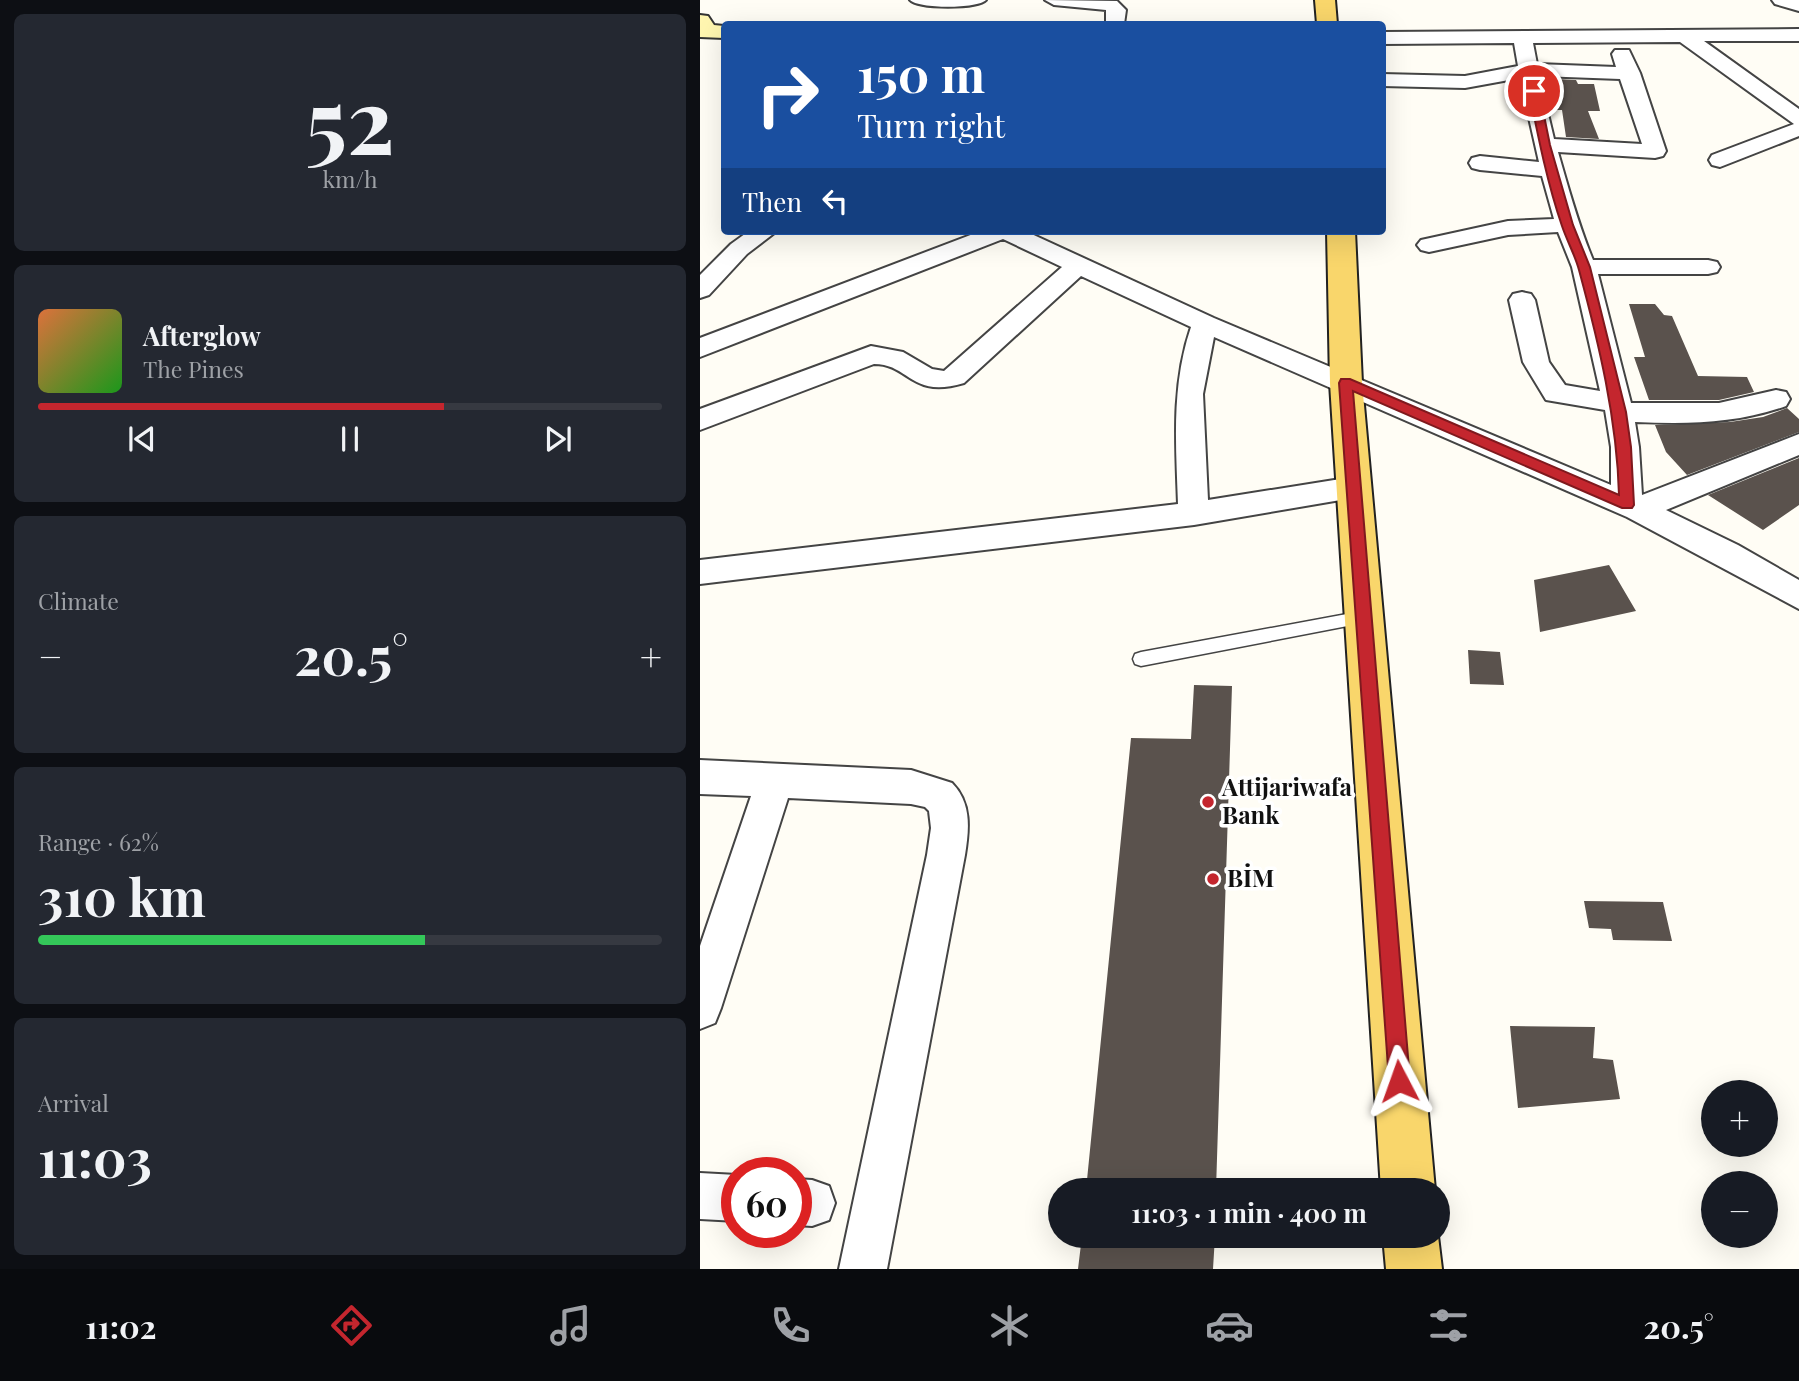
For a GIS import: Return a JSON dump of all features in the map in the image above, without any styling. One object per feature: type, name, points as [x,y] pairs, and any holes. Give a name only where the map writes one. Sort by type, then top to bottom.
[{"type":"main road","points":[[1325,0],[1327,21]]},
{"type":"main road","points":[[1341,235],[1353,488],[1407,1178]]},
{"type":"main road","points":[[1412,1248],[1414,1269]]},
{"type":"street","points":[[919,0],[977,0]]},
{"type":"street","points":[[1054,0],[1111,5],[1117,10],[1115,21]]},
{"type":"street","points":[[1781,0],[1799,6]]},
{"type":"street","points":[[1684,35],[1799,119]]},
{"type":"street","points":[[1386,37],[1799,35]]},
{"type":"street","points":[[1545,145],[1655,151],[1630,73],[1614,36]]},
{"type":"street","points":[[1522,37],[1545,145],[1567,225],[1584,267],[1618,407],[1632,507]]},
{"type":"street","points":[[1386,80],[1465,82],[1630,73]]},
{"type":"street","points":[[1454,99],[1531,80]]},
{"type":"street","points":[[1720,160],[1799,129]]},
{"type":"street","points":[[1480,163],[1553,170]]},
{"type":"street","points":[[1429,245],[1508,228],[1567,225]]},
{"type":"street","points":[[701,289],[739,249],[759,235]]},
{"type":"street","points":[[700,348],[994,235]]},
{"type":"street","points":[[1013,235],[1205,324],[1632,507],[1727,554],[1799,596]]},
{"type":"street","points":[[700,421],[871,355],[890,355],[935,382],[945,381],[954,377],[1080,264]]},
{"type":"street","points":[[1584,267],[1708,267]]},
{"type":"street","points":[[1522,300],[1536,362],[1556,393],[1618,407],[1715,414],[1751,410],[1776,399]]},
{"type":"street","points":[[1194,514],[1189,389],[1196,347],[1205,324]]},
{"type":"street","points":[[1632,507],[1799,444]]},
{"type":"street","points":[[700,572],[1045,529],[1194,514],[1353,488]]},
{"type":"street","points":[[700,777],[911,787],[934,792],[945,800],[949,812],[950,828],[937,903],[863,1269]]},
{"type":"street","points":[[700,1007],[775,781]]},
{"type":"street","points":[[700,1196],[721,1197]]},
{"type":"lane","points":[[1141,659],[1363,617]]},
{"type":"building","points":[[1557,79],[1576,80],[1578,84],[1594,84],[1600,111],[1588,111],[1599,139],[1566,137],[1562,110],[1550,110],[1544,85],[1558,85]]},
{"type":"building","points":[[1510,86],[1519,86],[1524,109],[1510,109]]},
{"type":"building","points":[[1629,304],[1655,304],[1664,315],[1672,316],[1698,376],[1747,377],[1754,392],[1719,400],[1649,400],[1634,357],[1645,357]]},
{"type":"building","points":[[1787,408],[1799,419],[1799,432],[1687,475],[1666,452],[1655,425],[1730,422],[1763,417]]},
{"type":"building","points":[[1799,458],[1799,505],[1763,530],[1708,495]]},
{"type":"building","points":[[1609,565],[1636,611],[1540,632],[1534,580]]},
{"type":"building","points":[[1468,650],[1500,652],[1504,685],[1470,684]]},
{"type":"building","points":[[1194,685],[1232,686],[1216,1178],[1087,1178],[1131,738],[1191,739]]},
{"type":"building","points":[[1584,901],[1663,902],[1672,941],[1613,940],[1611,929],[1589,928]]},
{"type":"building","points":[[1510,1026],[1595,1027],[1593,1058],[1613,1060],[1620,1099],[1518,1108]]},
{"type":"building","points":[[1081,1248],[1214,1248],[1213,1269],[1078,1269]]},
{"type":"place","name":"Attijariwafa Bank","points":[[1208,802]]},
{"type":"place","name":"BİM","points":[[1213,879]]},
{"type":"route","points":[[1399,1081],[1346,383],[1627,505],[1625,447],[1619,412],[1584,267],[1567,225],[1536,113],[1534,91]]}]
